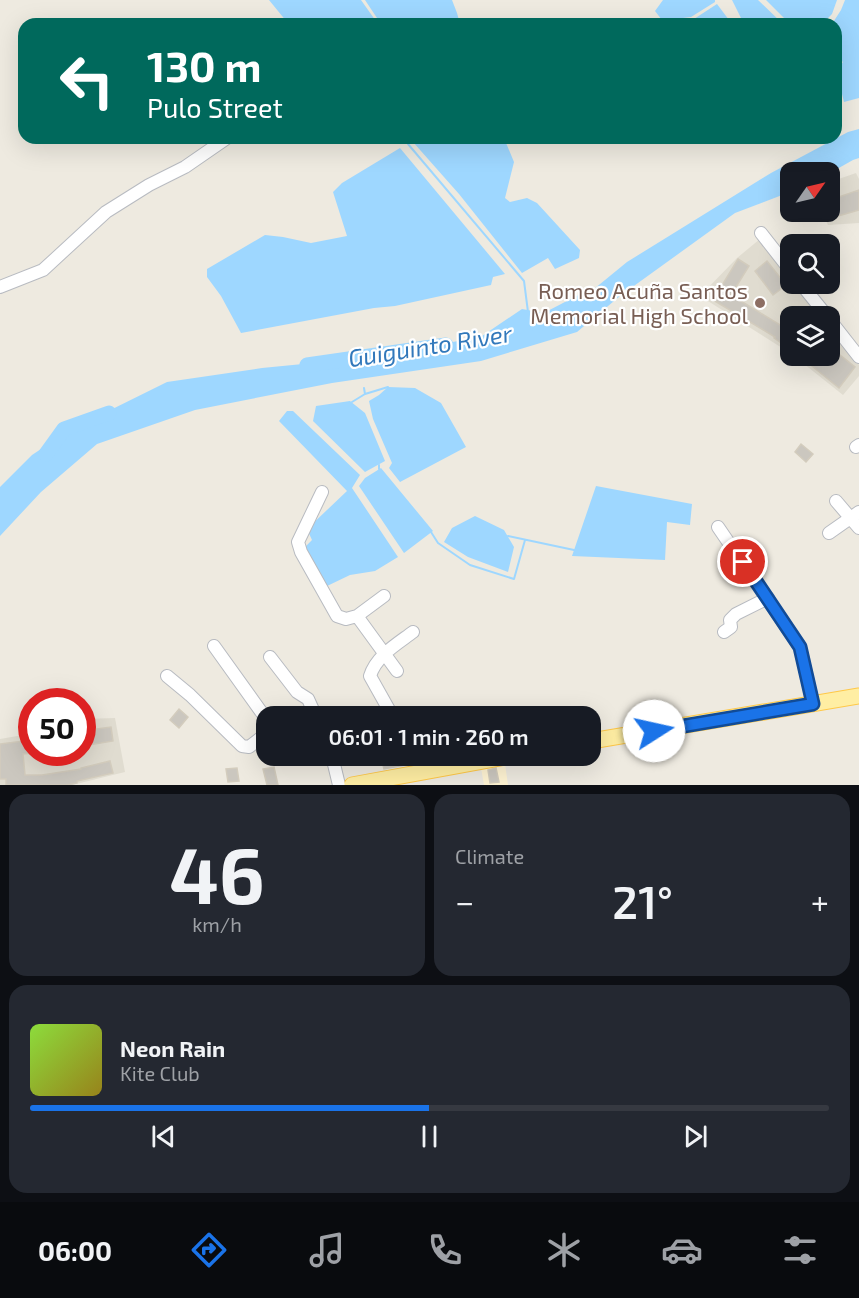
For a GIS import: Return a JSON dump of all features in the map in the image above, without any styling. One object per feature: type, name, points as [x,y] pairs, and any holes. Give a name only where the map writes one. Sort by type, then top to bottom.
[{"type":"main road","points":[[601,739],[859,696]]},
{"type":"main road","points":[[352,785],[456,766]]},
{"type":"street","points":[[0,287],[44,270],[106,212],[149,185],[185,167],[218,144]]},
{"type":"street","points":[[761,233],[780,257]]},
{"type":"street","points":[[809,294],[818,306]]},
{"type":"street","points":[[840,333],[859,357]]},
{"type":"street","points":[[321,492],[298,542],[301,552],[337,616],[346,619],[357,616],[384,596]]},
{"type":"street","points":[[829,533],[856,520],[836,501]]},
{"type":"street","points":[[718,527],[800,647],[813,704]]},
{"type":"street","points":[[724,632],[731,627],[732,617],[768,598]]},
{"type":"street","points":[[357,616],[397,671]]},
{"type":"street","points":[[387,706],[370,676],[384,654],[412,632]]},
{"type":"street","points":[[214,646],[257,706]]},
{"type":"street","points":[[270,657],[297,692],[308,699],[311,706]]},
{"type":"street","points":[[167,676],[197,701],[242,746],[249,747],[256,742]]},
{"type":"street","points":[[334,766],[339,785]]},
{"type":"shaded area","points":[[856,173],[859,179],[859,223],[828,225],[827,222],[840,222],[840,179]]},
{"type":"shaded area","name":"Romeo Acuña Santos Memorial High School","points":[[760,239],[780,265],[780,294],[803,294],[813,306],[780,306],[780,347],[700,296],[737,258]]},
{"type":"shaded area","name":"Romeo Acuña Santos Memorial High School","points":[[840,341],[859,365],[859,376],[843,395],[807,366],[840,366]]},
{"type":"shaded area","points":[[115,718],[125,772],[72,785],[0,785],[0,739],[18,736],[18,766],[96,766],[96,719]]},
{"type":"shaded area","points":[[505,766],[508,785],[484,785],[481,768]]},
{"type":"water","points":[[269,0],[361,0],[374,18],[284,18]]},
{"type":"water","points":[[365,0],[452,0],[458,18],[377,18]]},
{"type":"water","points":[[663,0],[715,0],[691,17],[660,18],[655,11]]},
{"type":"water","points":[[732,0],[758,0],[777,18],[741,18]]},
{"type":"water","points":[[766,0],[837,0],[828,18],[784,18]]},
{"type":"water","points":[[845,0],[859,0],[859,98],[844,102],[842,94],[842,18],[836,18]]},
{"type":"water","points":[[717,4],[728,18],[696,18]]},
{"type":"water","points":[[859,129],[859,158],[840,167],[840,162],[792,162],[825,144],[842,144],[842,135]]},
{"type":"water","points":[[415,144],[506,144],[514,162],[505,198],[510,202],[527,198],[537,203],[580,250],[579,258],[555,269],[548,258],[522,273],[459,194]]},
{"type":"water","points":[[400,148],[505,274],[493,277],[491,285],[395,306],[241,333],[221,296],[207,277],[207,269],[265,235],[311,243],[347,236],[333,192],[342,183]]},
{"type":"water","points":[[780,168],[780,196],[735,213],[620,296],[577,332],[481,361],[332,383],[195,410],[97,444],[41,492],[0,536],[0,487],[32,455],[68,431],[167,382],[262,368],[385,356],[482,336],[522,309],[561,316],[627,262]]},
{"type":"water","points":[[388,387],[415,388],[441,403],[466,447],[400,482],[389,468],[392,463],[373,419],[369,401]]},
{"type":"water","points":[[350,401],[365,413],[385,461],[365,472],[313,421],[316,406]]},
{"type":"water","points":[[287,411],[293,411],[360,475],[352,488],[398,557],[375,571],[350,575],[325,587],[303,549],[312,540],[307,529],[347,491],[279,421]]},
{"type":"water","points":[[381,468],[433,531],[404,553],[359,486],[365,478]]},
{"type":"water","points":[[596,486],[692,504],[690,525],[667,522],[665,560],[572,556]]},
{"type":"water","points":[[475,516],[504,530],[514,547],[508,572],[468,557],[444,542],[452,528]]},
{"type":"building","points":[[859,190],[859,210],[840,215],[840,197]]},
{"type":"building","points":[[738,259],[749,266],[731,295],[780,325],[780,342],[775,337],[713,300]]},
{"type":"building","points":[[767,261],[780,277],[780,290],[773,295],[755,271]]},
{"type":"building","points":[[840,355],[855,367],[839,388],[812,366],[840,366]]},
{"type":"building","points":[[801,444],[813,454],[806,462],[795,452]]},
{"type":"building","points":[[179,709],[188,717],[179,728],[170,720]]},
{"type":"building","points":[[111,727],[113,741],[96,744],[96,729]]},
{"type":"building","points":[[18,742],[18,766],[24,766],[25,775],[42,775],[81,769],[110,761],[113,773],[68,785],[6,785],[6,779],[0,779],[0,744]]},
{"type":"building","points":[[383,766],[400,766],[384,769]]},
{"type":"building","points":[[274,767],[278,785],[267,785],[263,769]]},
{"type":"building","points":[[237,768],[239,781],[228,782],[226,769]]},
{"type":"building","points":[[496,768],[499,782],[490,783],[488,770]]},
{"type":"waterway","points":[[408,144],[524,281],[528,312]]},
{"type":"waterway","name":"Guiguinto River","points":[[537,325],[593,296]]},
{"type":"waterway","name":"Guiguinto River","points":[[307,365],[446,345]]},
{"type":"waterway","points":[[352,402],[365,394],[388,387]]},
{"type":"waterway","points":[[364,388],[365,394]]},
{"type":"waterway","name":"Guiguinto River","points":[[46,454],[64,429],[109,413]]},
{"type":"waterway","points":[[431,532],[438,543],[470,565],[514,579],[525,540]]},
{"type":"waterway","points":[[508,536],[574,550]]},
{"type":"place","name":"Romeo Acuña Santos Memorial High School","points":[[760,303]]},
{"type":"route","points":[[654,731],[813,704],[800,647],[743,562]]}]
